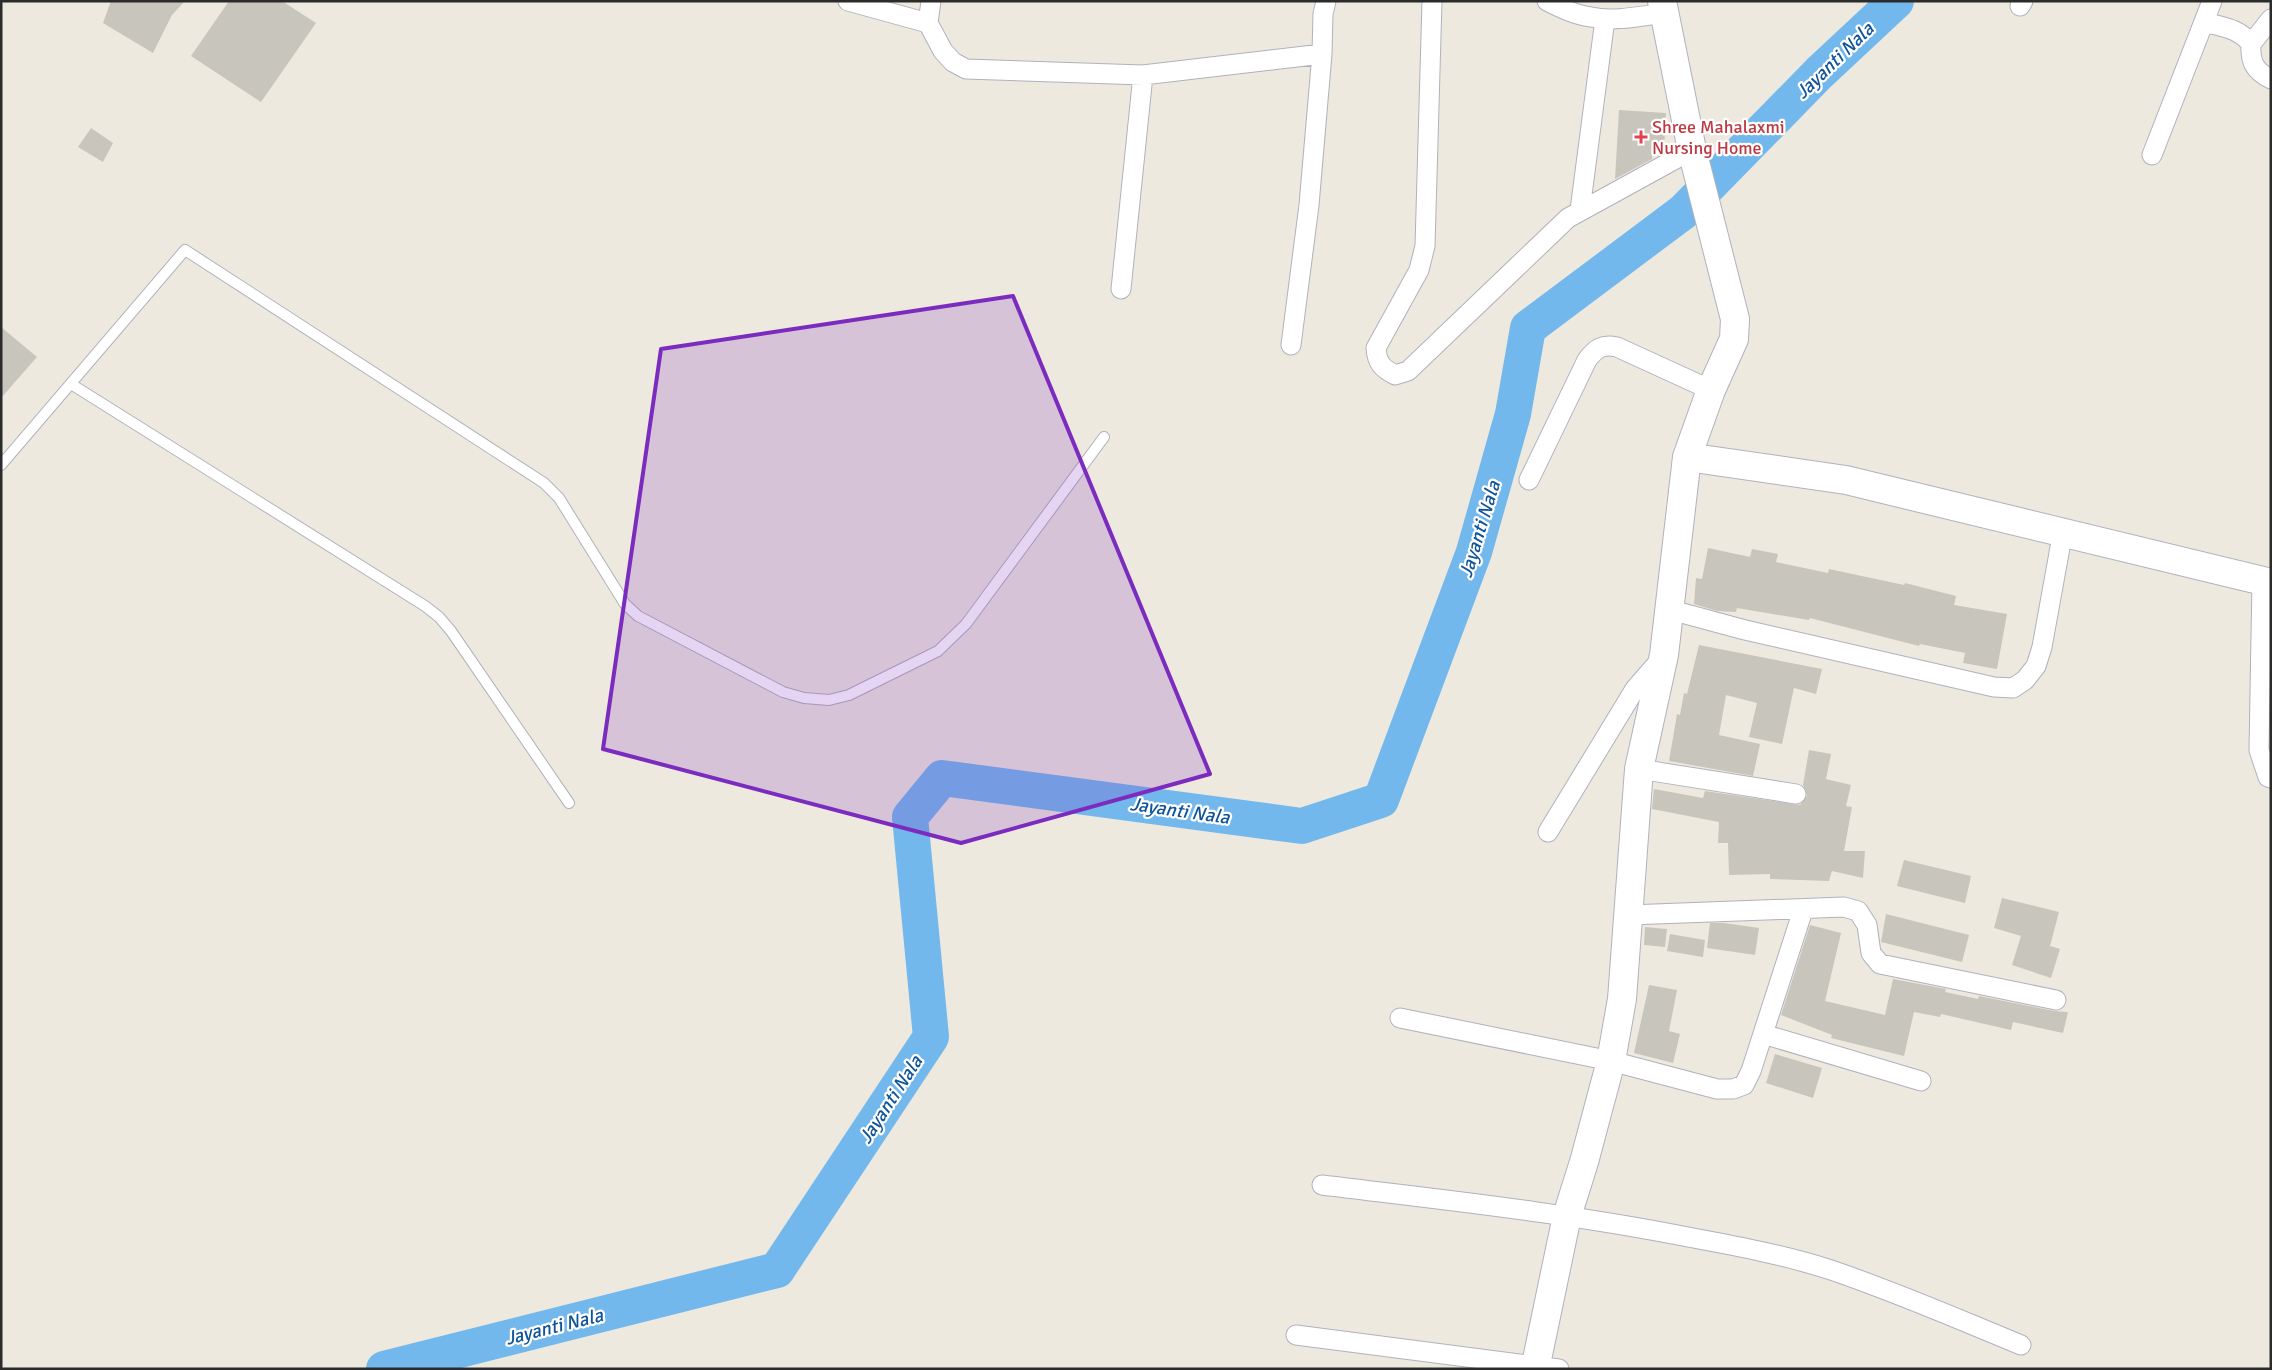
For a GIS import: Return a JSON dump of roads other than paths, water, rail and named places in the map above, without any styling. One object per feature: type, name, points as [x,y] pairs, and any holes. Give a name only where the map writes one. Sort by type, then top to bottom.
[{"type":"main road","points":[[1543,1367],[1567,1216],[1584,1162],[1611,1061],[1622,999],[1640,769],[1664,655],[1671,610],[1687,457],[1711,390],[1734,339],[1735,319],[1692,151],[1664,7]]},
{"type":"main road","points":[[1687,457],[1846,480],[2063,531],[2267,582]]},
{"type":"street","points":[[848,1],[928,23]]},
{"type":"street","points":[[931,1],[928,23],[943,51],[953,62],[966,69],[1143,75],[1322,54]]},
{"type":"street","points":[[1291,345],[1309,205],[1322,54],[1323,14],[1326,1]]},
{"type":"street","points":[[1432,1],[1425,246],[1419,270],[1376,348],[1376,359],[1382,368],[1395,374],[1408,371],[1568,218],[1692,151]]},
{"type":"street","points":[[1547,1],[1576,14],[1605,19],[1664,7]]},
{"type":"street","points":[[2152,155],[2212,1]]},
{"type":"street","points":[[2271,18],[2251,44],[2250,58],[2255,68],[2271,80]]},
{"type":"street","points":[[1580,210],[1605,19]]},
{"type":"street","points":[[2204,22],[2237,30],[2251,44]]},
{"type":"street","points":[[1121,289],[1143,75]]},
{"type":"street","points":[[1529,480],[1587,360],[1595,351],[1605,345],[1617,347],[1711,390]]},
{"type":"street","points":[[1671,610],[1745,630],[1994,687],[2013,688],[2025,680],[2036,666],[2042,647],[2063,531]]},
{"type":"street","points":[[2267,582],[2258,750],[2268,776],[2271,778]]},
{"type":"street","points":[[1548,832],[1635,689],[1664,655]]},
{"type":"street","points":[[1640,769],[1796,794]]},
{"type":"street","points":[[1628,915],[1804,910],[1844,907],[1858,911],[1867,925],[1871,953],[1880,964],[2056,1000]]},
{"type":"street","points":[[1400,1018],[1611,1061],[1717,1089],[1733,1089],[1744,1086],[1751,1071],[1804,910]]},
{"type":"street","points":[[1763,1034],[1921,1081]]},
{"type":"street","points":[[1322,1185],[1567,1216],[1758,1250],[1831,1270],[2021,1345]]},
{"type":"street","points":[[1296,1335],[1543,1367]]},
{"type":"lane","points":[[1,464],[72,384],[185,250],[544,483],[559,498],[625,604],[638,616],[783,692],[804,698],[829,700],[858,691],[938,651],[952,639],[966,624],[1104,437]]},
{"type":"lane","points":[[72,384],[408,595],[439,617],[452,631],[569,803]]},
{"type":"waterway","name":"Jayanti Nala","points":[[384,1369],[777,1270],[931,1037],[910,817],[942,778],[1302,826],[1381,800],[1474,552],[1513,414],[1528,328],[1683,212],[1819,73],[1896,1]]},
{"type":"place","name":"Shree Mahalaxmi Nursing Home","points":[[1641,137]]}]
